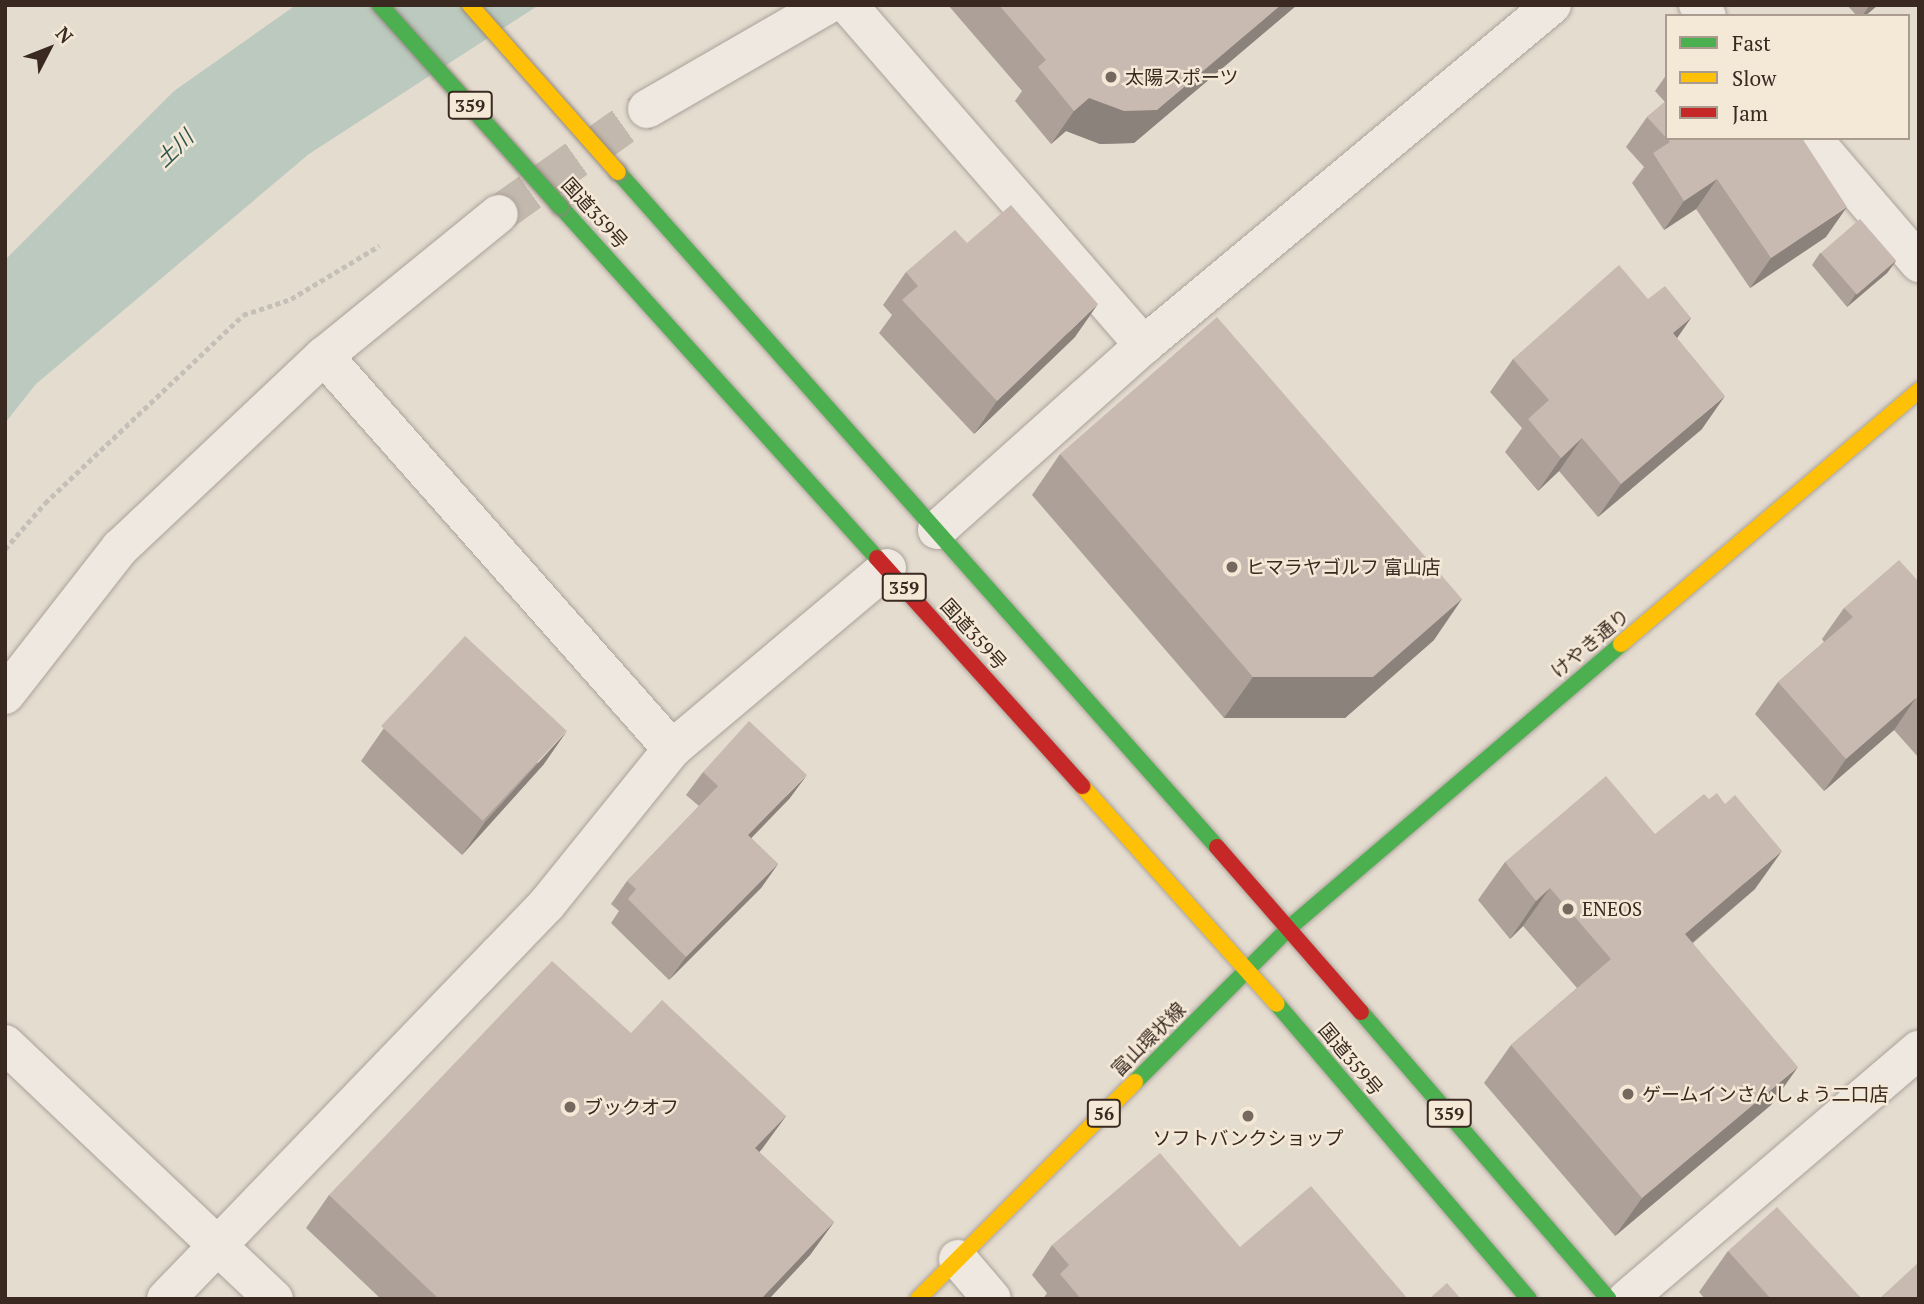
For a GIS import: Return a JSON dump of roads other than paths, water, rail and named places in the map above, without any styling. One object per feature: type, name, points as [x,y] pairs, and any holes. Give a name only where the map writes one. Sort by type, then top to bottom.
[{"type":"main road","name":"国道359号","points":[[380,5],[1247,968],[1529,1299]]},
{"type":"main road","name":"国道359号","points":[[470,5],[1290,928],[1609,1299]]},
{"type":"main road","name":"けやき通り","points":[[1290,928],[1919,390]]},
{"type":"main road","name":"富山環状線","points":[[918,1299],[1290,928]]},
{"type":"street","points":[[647,109],[827,5]]},
{"type":"street","points":[[848,5],[1144,345]]},
{"type":"street","points":[[937,530],[1144,345],[1552,5]]},
{"type":"street","points":[[1814,140],[1919,263]]},
{"type":"street","points":[[5,695],[120,548],[324,356],[499,214]]},
{"type":"street","points":[[324,356],[672,749]]},
{"type":"street","points":[[166,1299],[547,904],[672,749],[887,568]]},
{"type":"street","points":[[5,1044],[274,1299]]},
{"type":"street","points":[[1627,1299],[1919,1050]]},
{"type":"street","points":[[958,1259],[992,1299]]},
{"type":"water","name":"土川","points":[[296,5],[539,5],[309,154],[36,384],[5,423],[5,260],[174,91]]},
{"type":"tunnel","points":[[499,214],[647,109]]},
{"type":"place","name":"太陽スポーツ","points":[[1111,77]]},
{"type":"place","name":"ヒマラヤゴルフ 富山店","points":[[1232,567]]},
{"type":"place","name":"ENEOS","points":[[1568,909]]},
{"type":"place","name":"ゲームインさんしょう二口店","points":[[1628,1094]]},
{"type":"place","name":"ブックオフ","points":[[570,1107]]},
{"type":"place","name":"ソフトバンクショップ","points":[[1248,1116]]}]
